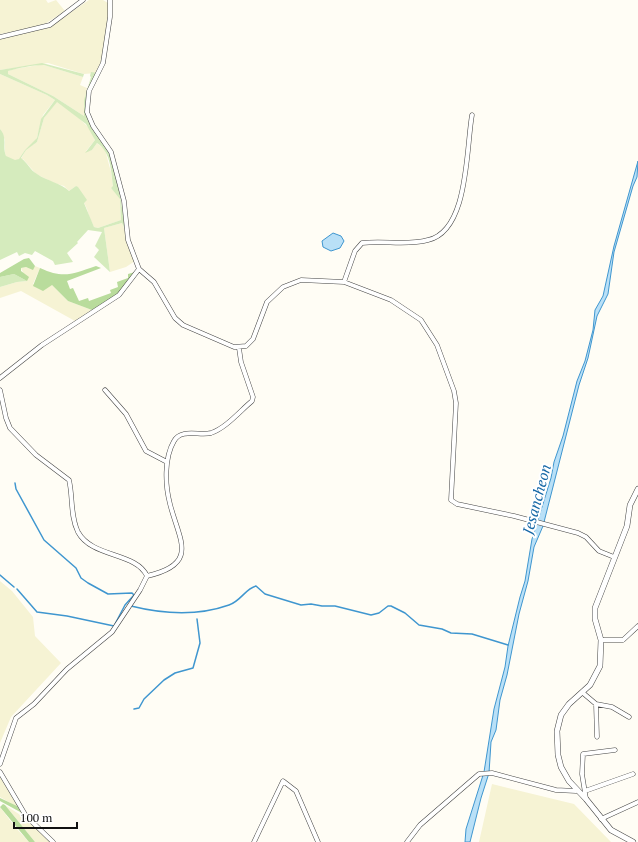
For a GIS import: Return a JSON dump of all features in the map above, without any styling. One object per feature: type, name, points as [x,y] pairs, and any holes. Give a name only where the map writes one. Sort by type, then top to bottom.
[{"type":"street","points":[[0,37],[50,25],[83,0]]},
{"type":"street","points":[[110,0],[110,17],[104,59],[100,72],[89,91],[87,112],[93,126],[110,152],[124,201],[128,240],[139,269],[154,282],[175,318],[183,325],[201,334],[239,348],[246,346],[253,339],[267,302],[283,287],[302,280],[344,282],[365,292],[387,298],[423,322],[437,345],[454,392],[456,403],[452,500],[457,504],[536,522],[584,535],[599,551],[614,557]]},
{"type":"street","points":[[344,282],[355,251],[362,243],[392,244],[424,241],[438,237],[447,229],[454,214],[465,176],[472,115]]},
{"type":"street","points":[[0,378],[42,345],[119,295],[139,269]]},
{"type":"street","points":[[0,764],[16,718],[34,704],[67,669],[112,632],[140,590],[147,576],[173,566],[182,552],[181,534],[175,523],[168,494],[167,462],[176,438],[182,434],[207,434],[217,430],[252,401],[253,397],[241,362],[239,348]]},
{"type":"street","points":[[0,390],[6,418],[10,428],[36,455],[69,480],[74,519],[81,536],[90,544],[108,554],[137,565],[147,576]]},
{"type":"street","points":[[105,390],[126,414],[146,451],[167,462]]},
{"type":"street","points":[[633,842],[614,833],[576,790],[561,767],[557,752],[556,731],[559,720],[565,708],[583,693],[594,681],[598,671],[601,640],[595,618],[595,608],[627,526],[630,505],[638,489]]},
{"type":"street","points":[[601,640],[623,640],[638,626]]},
{"type":"street","points":[[583,693],[596,704],[612,707],[629,717]]},
{"type":"street","points":[[596,704],[597,737]]},
{"type":"street","points":[[586,800],[582,774],[583,754],[615,750]]},
{"type":"street","points":[[0,772],[26,816],[53,842]]},
{"type":"street","points":[[407,842],[420,825],[460,789],[476,776],[483,773],[492,773],[556,790],[576,790]]},
{"type":"street","points":[[585,791],[633,774]]},
{"type":"street","points":[[254,842],[283,781],[296,791],[318,842]]},
{"type":"street","points":[[602,819],[638,802]]},
{"type":"shaded area","points":[[0,0],[46,0],[48,3],[56,0],[65,11],[40,27],[0,34]]},
{"type":"shaded area","points":[[89,0],[103,0],[108,3],[109,17],[102,63],[97,73],[84,74],[48,63],[0,70],[0,38],[51,26]]},
{"type":"shaded area","points":[[44,65],[83,77],[80,85],[87,88],[84,104],[84,116],[53,96],[8,74],[8,71]]},
{"type":"shaded area","points":[[0,74],[55,100],[43,115],[36,141],[25,150],[20,159],[15,161],[6,157],[5,140],[0,129]]},
{"type":"shaded area","points":[[57,101],[79,118],[91,130],[95,140],[86,151],[92,150],[97,143],[105,150],[111,172],[113,187],[111,188],[120,198],[121,220],[98,228],[94,227],[76,186],[69,191],[64,186],[36,174],[23,159],[21,159],[26,149],[37,142],[44,118]]},
{"type":"shaded area","points":[[122,223],[135,261],[126,267],[110,272],[104,228]]},
{"type":"shaded area","points":[[35,266],[40,268],[33,284],[52,285],[68,301],[92,310],[75,321],[21,291],[0,298],[0,287],[27,281],[21,268],[26,267],[32,269]]},
{"type":"shaded area","points":[[0,581],[12,591],[33,617],[35,636],[61,663],[11,717],[0,743]]},
{"type":"shaded area","points":[[0,777],[19,808],[0,797]]},
{"type":"shaded area","points":[[492,784],[574,804],[611,842],[479,842]]},
{"type":"shaded area","points":[[5,805],[25,818],[51,842],[35,842]]},
{"type":"shaded area","points":[[0,807],[15,827],[29,842],[0,842]]},
{"type":"green space","points":[[42,63],[84,74],[83,77],[44,65],[8,71],[8,74],[53,96],[84,116],[84,100],[91,77],[91,72],[97,73],[89,89],[85,104],[86,111],[91,126],[105,144],[109,152],[123,211],[125,230],[122,223],[104,228],[110,272],[94,257],[99,250],[95,246],[102,232],[88,230],[77,242],[78,243],[67,253],[73,262],[55,265],[53,261],[35,251],[32,255],[25,253],[19,256],[17,252],[0,260],[0,129],[4,136],[4,149],[6,156],[15,160],[19,159],[25,150],[37,138],[41,119],[55,100],[0,74],[0,70]],"holes":[[[57,102],[86,124],[95,140],[85,153],[92,150],[97,143],[102,147],[110,162],[113,186],[111,188],[120,199],[121,220],[98,228],[94,227],[84,203],[87,200],[78,187],[76,186],[69,191],[35,172],[21,158],[26,150],[37,142],[44,118]]]},
{"type":"green space","points":[[29,258],[35,266],[33,270],[26,267],[21,268],[21,271],[29,277],[27,281],[14,274],[0,277],[0,273],[24,259]]},
{"type":"green space","points":[[96,266],[101,268],[67,281],[70,289],[73,288],[79,301],[88,298],[89,301],[111,293],[110,290],[118,287],[117,282],[128,278],[128,274],[135,272],[118,294],[92,310],[68,301],[52,285],[43,291],[33,286],[40,268],[56,273],[68,274]]},
{"type":"green space","points":[[14,274],[27,281],[0,287],[0,277]]},
{"type":"green space","points":[[0,798],[17,806],[22,813],[0,801]]},
{"type":"green space","points":[[3,804],[35,842],[29,842],[0,807]]},
{"type":"water","points":[[638,161],[637,177],[614,252],[608,294],[597,316],[588,358],[579,385],[543,526],[534,547],[528,581],[519,614],[507,675],[500,700],[496,730],[491,742],[489,773],[470,842],[465,842],[466,829],[484,772],[494,709],[505,667],[508,646],[525,581],[532,539],[563,436],[577,381],[585,361],[593,330],[595,310],[603,296],[614,246]]},
{"type":"water","points":[[333,233],[341,236],[344,241],[340,248],[331,251],[323,247],[322,241]]},
{"type":"waterway","points":[[15,483],[16,489],[44,540],[76,568],[81,578],[108,594],[132,593],[134,595],[125,605],[114,626],[67,616],[37,612],[17,589]]},
{"type":"waterway","points":[[0,575],[14,587]]},
{"type":"waterway","points":[[131,606],[155,611],[180,613],[205,611],[229,605],[237,601],[256,586],[265,594],[301,605],[311,604],[335,606],[371,615],[379,613],[388,606],[391,606],[405,613],[419,625],[442,629],[451,633],[472,634],[508,645]]},
{"type":"waterway","points":[[134,709],[139,708],[144,699],[164,680],[175,673],[193,668],[200,643],[197,619]]},
{"type":"water label","name":"Jesancheon","points":[[536,499]]}]
